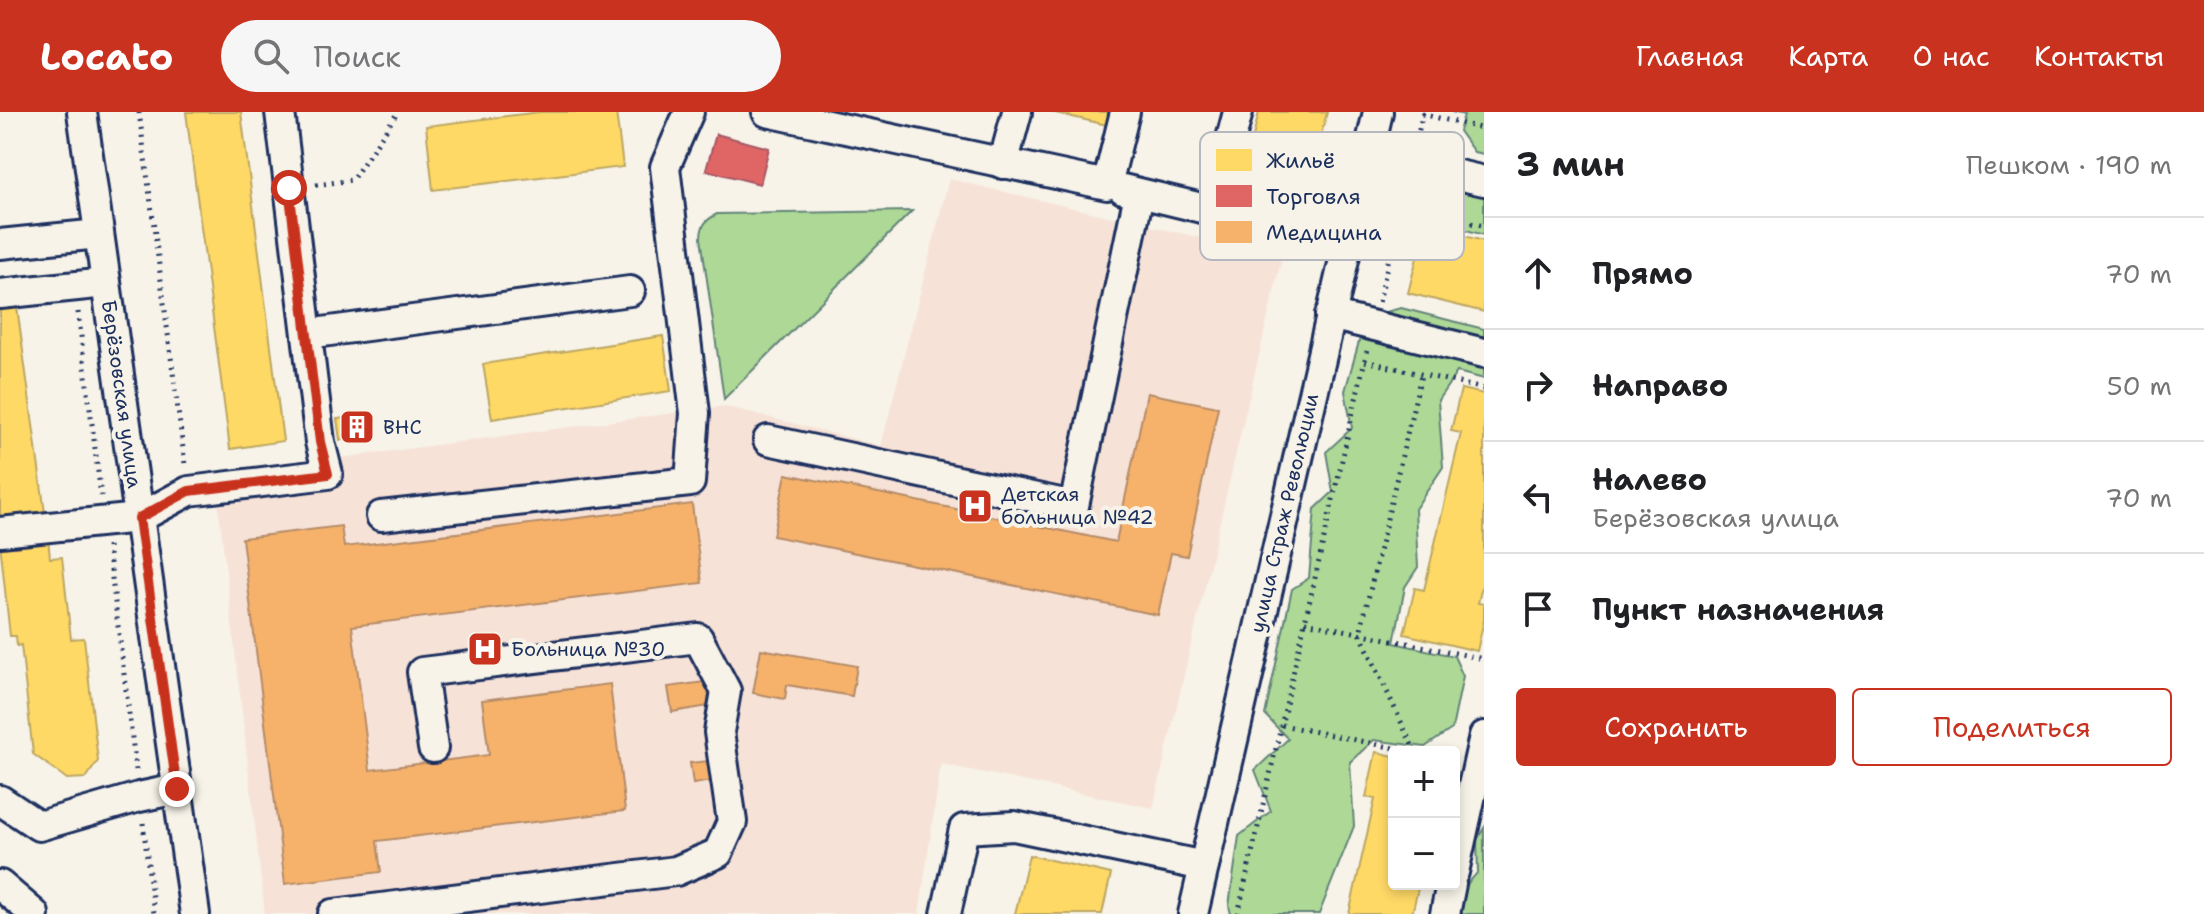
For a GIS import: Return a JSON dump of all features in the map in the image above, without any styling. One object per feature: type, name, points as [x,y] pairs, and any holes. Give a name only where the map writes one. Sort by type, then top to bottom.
[{"type":"street","name":"Берёзовская улица","points":[[82,112],[195,914]]},
{"type":"street","points":[[0,532],[139,518],[189,491],[328,474],[320,442],[280,112]]},
{"type":"street","points":[[381,516],[690,482],[695,413],[665,167],[689,112]]},
{"type":"street","points":[[767,112],[811,117],[1200,208]]},
{"type":"street","points":[[1003,164],[1017,112]]},
{"type":"street","points":[[1107,185],[1125,112]]},
{"type":"street","points":[[1233,132],[1238,112]]},
{"type":"street","name":"улица Страж Революции","points":[[1373,132],[1378,112]]},
{"type":"street","points":[[1464,176],[1484,181]]},
{"type":"street","points":[[768,440],[1074,506],[1139,194]]},
{"type":"street","points":[[0,244],[99,234]]},
{"type":"street","name":"улица Страж Революции","points":[[1193,914],[1342,260]]},
{"type":"street","points":[[0,294],[106,283]]},
{"type":"street","points":[[307,334],[630,291]]},
{"type":"street","points":[[1330,315],[1484,353]]},
{"type":"street","points":[[333,914],[676,871],[718,853],[732,822],[719,732],[726,691],[698,638],[422,672],[433,748]]},
{"type":"street","points":[[1460,845],[1484,736]]},
{"type":"street","points":[[0,800],[39,826],[177,789]]},
{"type":"street","points":[[946,914],[964,829],[1014,826],[1204,866]]},
{"type":"street","points":[[0,885],[34,914]]},
{"type":"street","points":[[1445,914],[1450,890]]},
{"type":"path","points":[[139,112],[189,491]]},
{"type":"path","points":[[289,188],[352,180],[398,112]]},
{"type":"path","points":[[1422,114],[1484,129]]},
{"type":"path","points":[[1464,221],[1484,226]]},
{"type":"path","points":[[1238,914],[1389,260]]},
{"type":"path","points":[[75,287],[154,914]]},
{"type":"path","points":[[1365,361],[1484,389]]},
{"type":"path","points":[[1411,746],[1360,633],[1421,375]]},
{"type":"path","points":[[1305,622],[1484,659]]},
{"type":"path","points":[[1282,725],[1388,747]]},
{"type":"shaded area","points":[[949,179],[1200,238],[1200,260],[1281,260],[1153,808],[941,764],[919,914],[265,914],[215,475],[725,406],[881,446]]},
{"type":"green space","points":[[1452,112],[1484,112],[1484,154],[1474,152],[1464,138],[1464,132],[1459,131],[1464,115]]},
{"type":"green space","points":[[1464,190],[1484,195],[1484,235],[1464,229]]},
{"type":"green space","points":[[912,211],[724,399],[701,238],[707,221],[717,214]]},
{"type":"green space","points":[[1401,308],[1484,329],[1484,379],[1457,372],[1438,400],[1443,467],[1415,509],[1418,567],[1405,587],[1394,643],[1454,656],[1463,676],[1452,729],[1426,746],[1374,740],[1350,762],[1354,826],[1319,914],[1231,914],[1229,906],[1239,836],[1271,811],[1255,770],[1288,739],[1265,715],[1292,589],[1309,578],[1315,509],[1333,492],[1326,452],[1352,428],[1345,391],[1366,317]]},
{"type":"green space","points":[[1484,828],[1484,914],[1454,914],[1456,897],[1478,872],[1477,840]]},
{"type":"building: Жильё","points":[[186,112],[241,112],[283,441],[230,449]]},
{"type":"building: Жильё","points":[[540,112],[616,112],[623,167],[433,190],[426,126]]},
{"type":"building: Жильё","points":[[1051,112],[1110,112],[1107,125]]},
{"type":"building: Жильё","points":[[1259,112],[1327,112],[1322,132],[1254,132]]},
{"type":"building: Жильё","points":[[1464,236],[1484,241],[1484,312],[1408,293],[1416,260],[1464,260]]},
{"type":"building: Жильё","points":[[17,307],[45,513],[0,519],[0,309]]},
{"type":"building: Жильё","points":[[663,336],[671,391],[492,419],[483,364]]},
{"type":"building: Жильё","points":[[1461,389],[1484,394],[1484,578],[1478,603],[1484,604],[1484,620],[1477,651],[1404,634],[1415,588],[1424,590],[1461,433],[1451,431]]},
{"type":"building: Жильё","name":"ВНС","points":[[373,414],[376,436],[340,440],[337,419]]},
{"type":"building: Жильё","points":[[48,538],[50,558],[62,557],[71,639],[84,638],[98,761],[86,778],[67,779],[33,754],[21,645],[17,646],[16,636],[10,636],[0,543]]},
{"type":"building: Жильё","points":[[1376,752],[1388,755],[1388,890],[1418,890],[1412,914],[1349,914],[1375,799],[1366,797]]},
{"type":"building: Жильё","points":[[1029,855],[1111,874],[1102,914],[1015,914]]},
{"type":"building: Торговля","points":[[716,134],[769,148],[760,184],[706,170]]},
{"type":"building: Медицина","points":[[1147,393],[1218,407],[1187,556],[1171,553],[1158,615],[773,536],[786,474],[1116,542]]},
{"type":"building: Медицина","points":[[692,504],[702,583],[352,626],[370,770],[489,755],[482,700],[610,684],[625,811],[377,841],[381,872],[285,884],[242,538],[341,526],[344,547]]},
{"type":"building: Медицина","points":[[761,649],[857,666],[852,696],[787,685],[785,699],[753,693]]},
{"type":"building: Медицина","points":[[712,681],[715,705],[672,712],[668,687]]},
{"type":"building: Медицина","points":[[709,761],[712,781],[693,784],[690,763]]},
{"type":"place","name":"ВНС","points":[[357,427]]},
{"type":"place","name":"Детская больница №42","points":[[975,506]]},
{"type":"place","name":"Больница №30","points":[[485,649]]},
{"type":"route","points":[[177,789],[139,518],[189,491],[328,474],[320,442],[289,188]]}]
